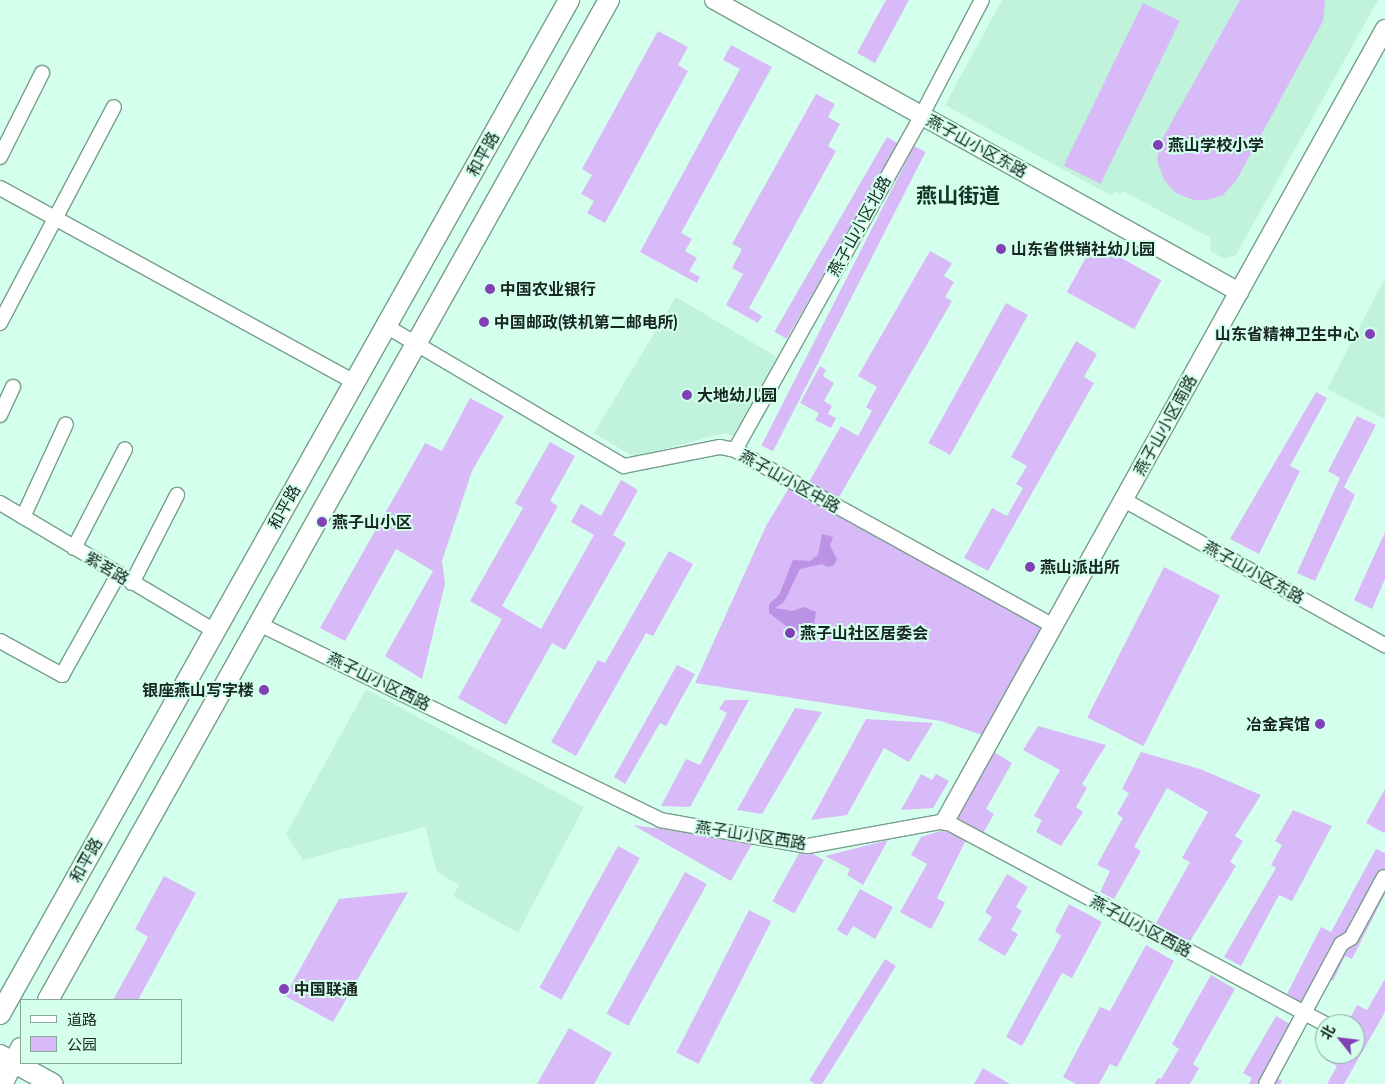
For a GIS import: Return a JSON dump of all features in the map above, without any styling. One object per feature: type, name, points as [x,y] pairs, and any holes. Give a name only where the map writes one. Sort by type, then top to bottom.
[{"type":"main road","name":"和平路","points":[[0,1014],[569,0]]},
{"type":"main road","points":[[49,999],[609,0]]},
{"type":"main road","points":[[9,1069],[53,1084]]},
{"type":"street","name":"燕子山小区东路","points":[[714,0],[1240,292]]},
{"type":"street","name":"燕子山小区北路","points":[[735,450],[982,0]]},
{"type":"street","name":"燕子山小区南路","points":[[945,821],[1385,29]]},
{"type":"street","points":[[0,157],[42,73]]},
{"type":"street","points":[[0,322],[53,217],[114,107]]},
{"type":"street","points":[[0,188],[354,382]]},
{"type":"street","name":"燕子山小区中路","points":[[386,326],[417,342],[624,466],[720,446],[735,450],[1054,626]]},
{"type":"street","points":[[0,415],[13,387]]},
{"type":"street","points":[[23,517],[66,424]]},
{"type":"street","points":[[74,548],[125,449]]},
{"type":"street","points":[[132,583],[177,496]]},
{"type":"street","name":"燕子山小区东路","points":[[1124,500],[1385,645]]},
{"type":"street","name":"紫茗路","points":[[0,504],[215,631]]},
{"type":"street","points":[[0,641],[62,675],[118,575]]},
{"type":"street","name":"燕子山小区西路","points":[[259,624],[660,820],[808,846],[945,821],[1315,1019]]},
{"type":"street","points":[[1266,1084],[1341,944],[1351,938],[1384,877]]},
{"type":"shaded area","name":"燕山学校小学","points":[[1002,0],[1378,0],[1236,255],[1225,259],[1210,251],[1211,238],[1123,191],[1120,194],[1115,191],[1112,196],[945,105]]},
{"type":"shaded area","name":"山东省精神卫生中心","points":[[1385,278],[1385,419],[1327,389]]},
{"type":"shaded area","name":"大地幼儿园","points":[[676,297],[777,357],[733,436],[725,433],[634,457],[594,433]]},
{"type":"shaded area","points":[[822,534],[833,537],[830,546],[837,559],[834,565],[828,567],[822,564],[800,569],[784,602],[775,608],[792,611],[804,607],[816,612],[814,625],[794,632],[769,613],[769,604],[779,595],[793,560],[810,561],[818,555]]},
{"type":"shaded area","points":[[366,689],[584,807],[518,933],[453,896],[459,885],[437,872],[425,827],[303,860],[286,834]]},
{"type":"green space","points":[[886,0],[909,0],[875,63],[857,53]]},
{"type":"green space","points":[[1240,0],[1325,0],[1323,21],[1236,181],[1223,195],[1208,200],[1193,200],[1176,193],[1164,180],[1157,160],[1161,141]]},
{"type":"green space","points":[[1143,3],[1180,21],[1101,184],[1064,166]]},
{"type":"green space","points":[[658,31],[688,47],[678,65],[688,71],[605,223],[587,213],[594,201],[581,194],[592,175],[582,169]]},
{"type":"green space","points":[[731,45],[772,67],[681,233],[692,239],[685,251],[697,258],[689,271],[700,277],[697,283],[640,252],[740,69],[723,60]]},
{"type":"green space","points":[[816,94],[835,104],[828,117],[840,124],[828,146],[836,151],[749,308],[762,316],[758,323],[726,305],[743,274],[732,268],[742,249],[732,244]]},
{"type":"green space","points":[[887,137],[899,144],[787,339],[774,332]]},
{"type":"green space","points":[[914,146],[926,152],[773,451],[761,445]]},
{"type":"green space","points":[[1094,243],[1161,280],[1134,329],[1067,292]]},
{"type":"green space","points":[[930,251],[952,263],[944,276],[954,282],[945,297],[952,301],[838,499],[809,482],[841,426],[858,436],[872,411],[866,407],[877,387],[858,376]]},
{"type":"green space","points":[[1006,303],[1028,315],[950,455],[928,443]]},
{"type":"green space","points":[[1076,341],[1097,354],[1084,377],[1094,383],[988,571],[964,558],[992,508],[1007,516],[1023,488],[1016,484],[1027,466],[1011,457]]},
{"type":"green space","points":[[820,366],[826,370],[823,376],[834,383],[824,401],[832,406],[828,414],[836,418],[831,428],[815,420],[819,413],[800,403]]},
{"type":"green space","points":[[1316,392],[1327,398],[1290,466],[1300,471],[1259,554],[1230,539]]},
{"type":"green space","points":[[470,398],[504,416],[472,471],[442,561],[445,584],[422,679],[385,656],[433,571],[396,549],[345,641],[320,628],[425,443],[442,451]]},
{"type":"green space","points":[[1357,416],[1376,425],[1344,487],[1355,495],[1315,581],[1297,573],[1340,478],[1328,471]]},
{"type":"green space","points":[[550,442],[575,456],[550,501],[558,506],[502,606],[541,629],[594,535],[571,522],[581,504],[601,516],[621,480],[638,490],[613,535],[626,543],[565,650],[552,643],[506,725],[458,698],[502,619],[470,601],[523,508],[515,503]]},
{"type":"green space","points":[[789,488],[1041,627],[1030,655],[982,735],[941,721],[695,683],[766,526]]},
{"type":"green space","points":[[1385,532],[1385,579],[1372,609],[1354,600]]},
{"type":"green space","points":[[669,551],[693,564],[653,636],[646,633],[576,756],[551,742],[598,660],[605,663]]},
{"type":"green space","points":[[1164,567],[1220,596],[1143,746],[1087,718]]},
{"type":"green space","points":[[677,665],[695,674],[666,726],[660,723],[625,784],[614,777]]},
{"type":"green space","points":[[725,700],[749,700],[690,807],[661,806],[686,759],[700,765],[727,713],[719,709]]},
{"type":"green space","points":[[795,708],[822,712],[762,814],[737,810]]},
{"type":"green space","points":[[866,719],[933,723],[909,762],[884,748],[847,815],[811,820]]},
{"type":"green space","points":[[1038,726],[1106,745],[1082,784],[1087,788],[1076,807],[1083,812],[1061,846],[1036,832],[1042,820],[1034,816],[1060,770],[1023,750]]},
{"type":"green space","points":[[991,750],[1012,763],[986,809],[994,814],[982,835],[951,817]]},
{"type":"green space","points":[[1141,752],[1200,769],[1261,795],[1235,836],[1243,841],[1230,862],[1236,866],[1189,943],[1155,925],[1190,862],[1182,858],[1208,812],[1167,788],[1134,847],[1141,851],[1114,899],[1100,892],[1110,871],[1097,865],[1123,818],[1117,814],[1129,793],[1122,789]]},
{"type":"green space","points":[[921,774],[932,780],[936,774],[949,781],[933,808],[901,810]]},
{"type":"green space","points":[[1385,789],[1385,832],[1384,833],[1366,823]]},
{"type":"green space","points":[[1293,810],[1332,826],[1292,901],[1279,895],[1241,966],[1224,957],[1276,868],[1271,865],[1282,845],[1275,841]]},
{"type":"green space","points":[[633,825],[753,842],[731,881]]},
{"type":"green space","points":[[947,829],[966,840],[937,898],[945,903],[931,929],[900,912],[927,864],[911,855],[921,837]]},
{"type":"green space","points":[[888,840],[863,885],[847,875],[850,869],[825,856]]},
{"type":"green space","points":[[618,846],[640,858],[561,1000],[539,988]]},
{"type":"green space","points":[[802,848],[824,860],[794,913],[772,901]]},
{"type":"green space","points":[[1376,849],[1385,853],[1385,894],[1352,959],[1345,956],[1333,981],[1327,977],[1309,1006],[1287,994],[1321,927],[1331,932]]},
{"type":"green space","points":[[685,872],[707,884],[628,1026],[606,1014]]},
{"type":"green space","points":[[1007,874],[1028,887],[1016,907],[1022,911],[1011,930],[1018,934],[1005,956],[978,940],[992,917],[985,912]]},
{"type":"green space","points":[[164,876],[196,893],[139,999],[114,999],[148,937],[135,929]]},
{"type":"green space","points":[[860,889],[893,907],[875,939],[853,926],[847,936],[837,930]]},
{"type":"green space","points":[[408,892],[333,1022],[285,996],[339,899]]},
{"type":"green space","points":[[1069,904],[1102,922],[1072,978],[1062,973],[1022,1046],[1006,1037],[1061,936],[1055,931]]},
{"type":"green space","points":[[749,910],[771,921],[699,1064],[676,1053]]},
{"type":"green space","points":[[1146,945],[1174,961],[1117,1067],[1110,1064],[1099,1084],[1076,1084],[1063,1077],[1100,1007],[1110,1011]]},
{"type":"green space","points":[[885,959],[896,966],[822,1084],[815,1084],[809,1080]]},
{"type":"green space","points":[[1211,975],[1235,989],[1193,1064],[1199,1068],[1190,1084],[1154,1084],[1158,1078],[1161,1079],[1179,1049],[1172,1044]]},
{"type":"green space","points":[[1385,979],[1385,1012],[1365,1047],[1365,1014],[1352,1014],[1357,1005],[1367,1010]]},
{"type":"green space","points":[[1276,1016],[1297,1028],[1275,1077],[1282,1081],[1280,1084],[1249,1084],[1252,1078],[1243,1073]]},
{"type":"green space","points":[[569,1028],[612,1053],[594,1084],[537,1084]]},
{"type":"green space","points":[[1333,1064],[1355,1064],[1344,1084],[1327,1084],[1337,1066]]},
{"type":"green space","points":[[983,1068],[1010,1084],[974,1084]]},
{"type":"place","name":"燕山学校小学","points":[[1158,145]]},
{"type":"place","name":"山东省供销社幼儿园","points":[[1001,249]]},
{"type":"place","name":"中国农业银行","points":[[490,289]]},
{"type":"place","name":"中国邮政(铁机第二邮电所)","points":[[484,322]]},
{"type":"place","name":"山东省精神卫生中心","points":[[1370,334]]},
{"type":"place","name":"大地幼儿园","points":[[687,395]]},
{"type":"place","name":"燕子山小区","points":[[322,522]]},
{"type":"place","name":"燕山派出所","points":[[1030,567]]},
{"type":"place","name":"燕子山社区居委会","points":[[790,633]]},
{"type":"place","name":"银座燕山写字楼","points":[[264,690]]},
{"type":"place","name":"冶金宾馆","points":[[1320,724]]},
{"type":"place","name":"中国联通","points":[[284,989]]},
{"type":"district","name":"燕山街道","points":[[958,195]]}]
